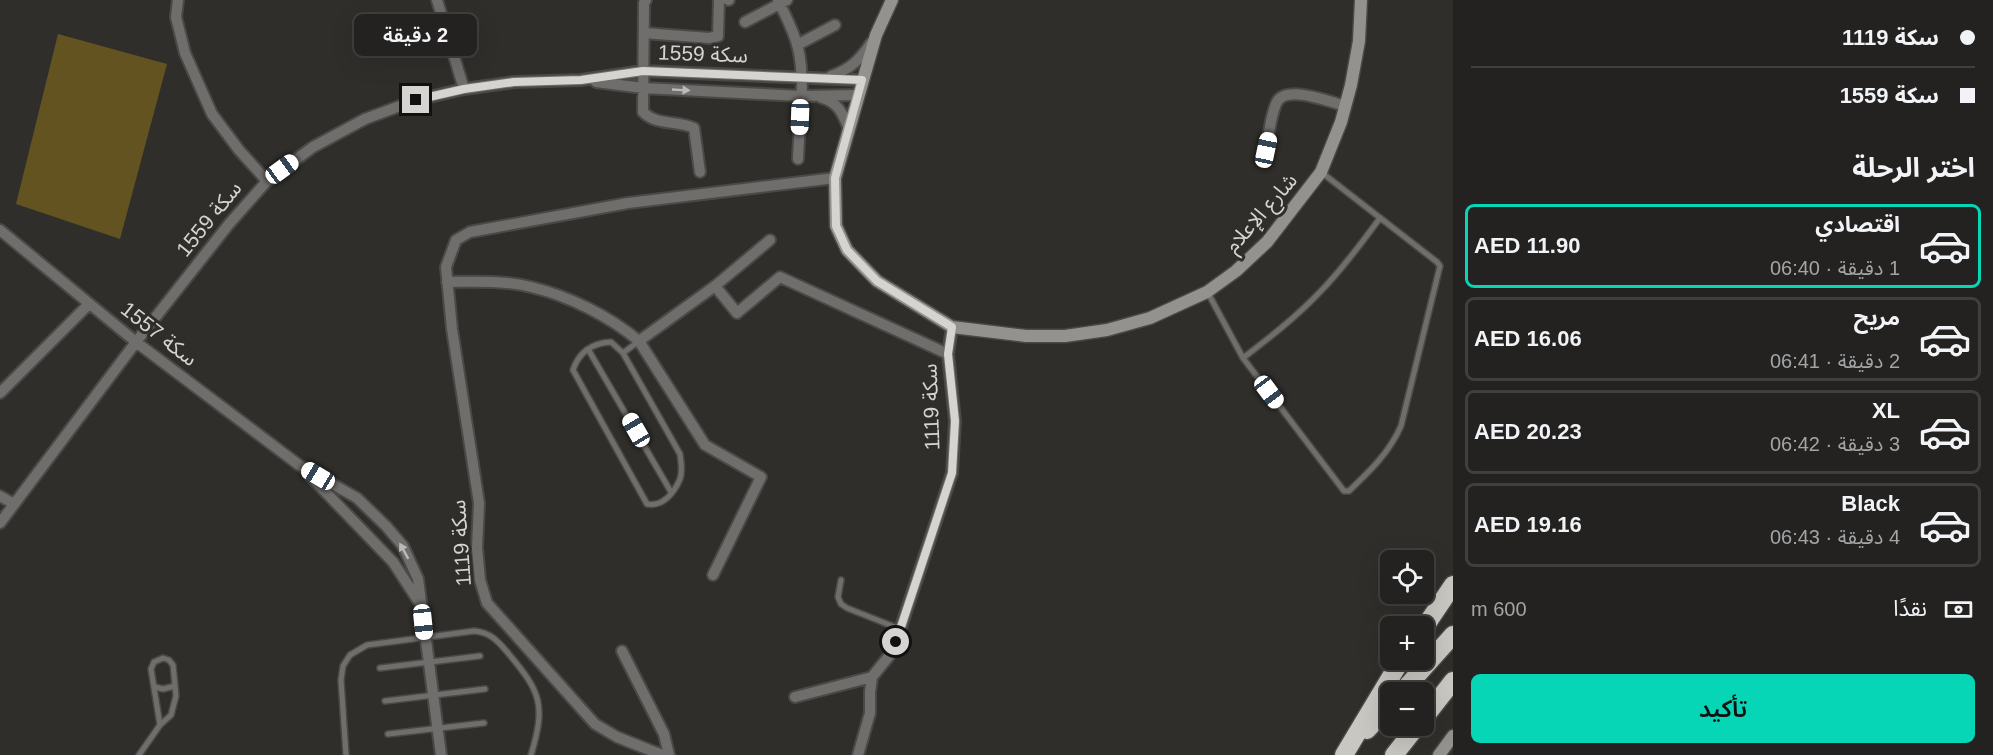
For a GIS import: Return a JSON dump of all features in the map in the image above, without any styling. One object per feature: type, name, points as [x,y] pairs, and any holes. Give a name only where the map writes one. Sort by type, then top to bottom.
[{"type":"highway","points":[[1432,616],[1453,585]]},
{"type":"highway","points":[[1411,682],[1453,635]]},
{"type":"highway","points":[[1344,755],[1395,670]]},
{"type":"highway","points":[[1434,705],[1453,681]]},
{"type":"highway","points":[[1344,755],[1380,716]]},
{"type":"highway","points":[[1394,755],[1409,736]]},
{"type":"main road","name":"شارع الإعلام","points":[[892,0],[876,35],[835,178],[836,226],[847,250],[877,281],[952,327],[1026,336],[1065,336],[1096,332],[1150,318],[1207,292],[1236,271],[1267,242],[1321,172],[1346,106],[1359,41],[1361,0]]},
{"type":"main road","points":[[1439,755],[1452,738]]},
{"type":"street","points":[[178,0],[176,17],[185,53],[212,114],[239,150],[267,181]]},
{"type":"street","points":[[436,0],[464,89]]},
{"type":"street","points":[[646,0],[643,111],[650,119],[685,124],[694,128],[700,172]]},
{"type":"street","points":[[644,33],[709,38],[718,36],[719,0]]},
{"type":"street","points":[[745,22],[782,1],[797,45],[801,96],[798,159]]},
{"type":"street","points":[[797,45],[835,25]]},
{"type":"street","name":"سكة 1559","points":[[824,79],[858,62],[876,35]]},
{"type":"street","name":"سكة 1559","points":[[0,523],[136,342],[229,224],[267,181],[313,147],[365,119],[416,100],[464,89],[514,82],[581,80],[643,71],[862,80]]},
{"type":"street","name":"سكة 1559","points":[[581,80],[643,88],[818,97],[858,95]]},
{"type":"street","points":[[1266,150],[1276,103],[1282,95],[1292,93],[1346,106]]},
{"type":"street","points":[[818,97],[830,100],[838,106],[849,129]]},
{"type":"street","name":"سكة 1119","points":[[662,755],[617,737],[595,724],[487,603],[480,580],[477,548],[479,503],[446,267],[456,240],[470,232],[628,203],[835,178]]},
{"type":"street","name":"سكة 1557","points":[[0,230],[136,342],[299,465],[364,504],[403,546],[418,579],[441,755]]},
{"type":"street","points":[[639,341],[715,286],[770,240]]},
{"type":"street","points":[[715,286],[737,313],[780,277],[948,354]]},
{"type":"street","points":[[447,282],[530,286],[593,310],[619,324],[639,341],[705,445],[761,477],[713,575]]},
{"type":"street","points":[[0,393],[88,304]]},
{"type":"street","name":"سكة 1119","points":[[872,677],[889,656],[900,629],[952,473],[955,421],[948,354],[952,327]]},
{"type":"street","name":"سكة 1557","points":[[299,465],[393,562],[422,606]]},
{"type":"street","points":[[0,496],[14,504]]},
{"type":"street","points":[[352,520],[364,504]]},
{"type":"street","points":[[372,541],[386,526]]},
{"type":"street","points":[[622,651],[664,734],[669,755]]},
{"type":"street","points":[[795,697],[872,677],[870,713],[858,755]]},
{"type":"lane","points":[[1207,292],[1243,357],[1344,491],[1349,491],[1380,461],[1394,442],[1401,426],[1440,266],[1321,172]]},
{"type":"lane","points":[[1243,357],[1282,327],[1318,294],[1351,258],[1380,218]]},
{"type":"lane","points":[[624,353],[639,341]]},
{"type":"lane","points":[[611,342],[624,353],[680,454],[682,466],[680,478],[664,501],[655,506],[647,504],[573,370],[577,358],[588,349],[611,342]]},
{"type":"lane","points":[[588,349],[671,492]]},
{"type":"lane","points":[[841,580],[838,594],[841,604],[900,629]]},
{"type":"lane","points":[[346,755],[340,680],[346,660],[355,651],[367,645],[479,632],[490,635],[498,641],[530,679],[536,693],[539,722],[531,755]]},
{"type":"lane","points":[[380,668],[480,656]]},
{"type":"lane","points":[[139,755],[160,725],[174,710],[176,696],[173,665],[169,660],[163,658],[157,659],[152,665],[160,725]]},
{"type":"lane","points":[[155,687],[163,689],[175,686]]},
{"type":"lane","points":[[385,701],[485,689]]},
{"type":"lane","points":[[388,734],[484,723]]},
{"type":"shaded area","points":[[58,34],[167,64],[120,239],[16,204]]},
{"type":"route","points":[[416,100],[464,89],[514,82],[581,80],[643,71],[862,80],[835,178],[836,226],[847,250],[877,281],[952,327],[948,354],[955,421],[952,473],[896,642]]}]
